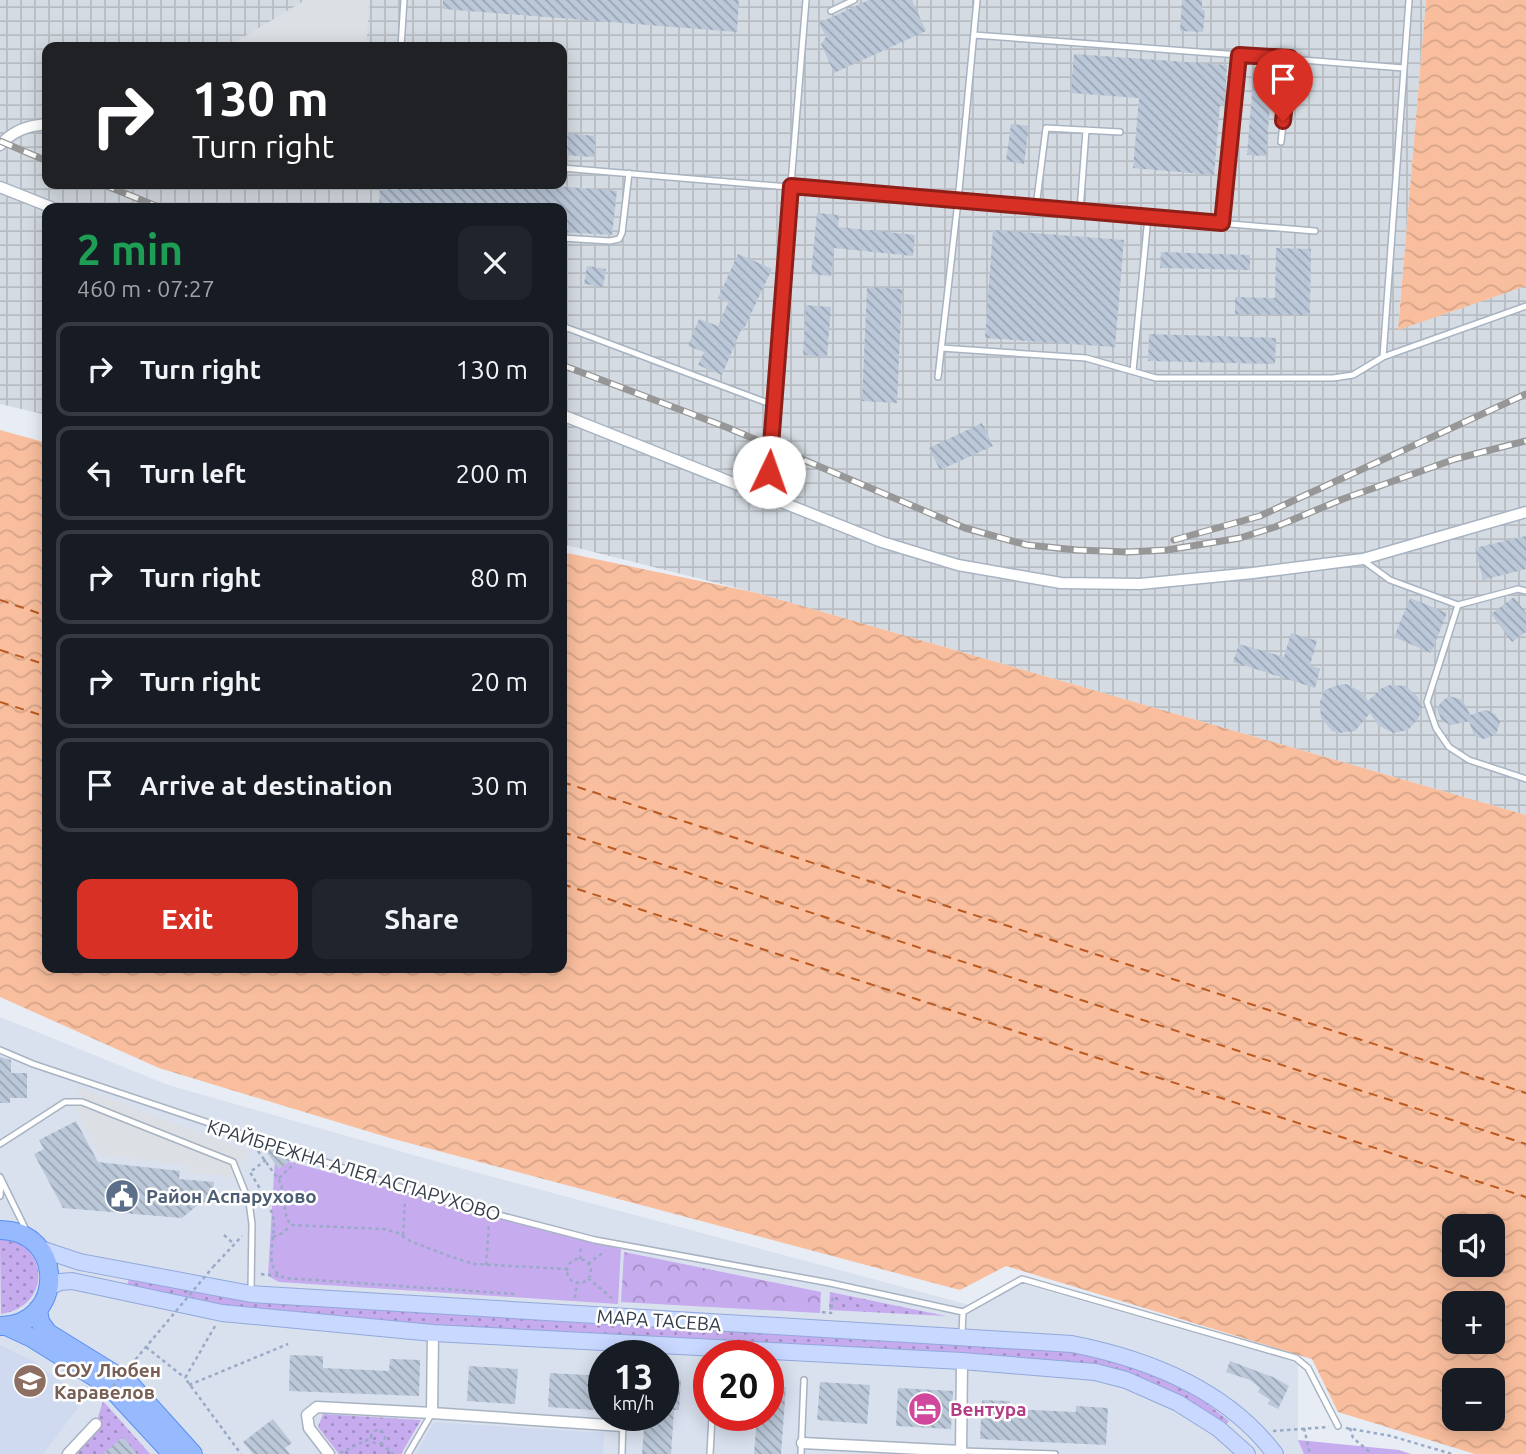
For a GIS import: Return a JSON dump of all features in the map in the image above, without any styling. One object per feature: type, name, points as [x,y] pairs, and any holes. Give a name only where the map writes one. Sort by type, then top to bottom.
[{"type":"main road","points":[[0,1230],[12,1231],[36,1244],[48,1263],[49,1287],[38,1309],[24,1321],[3,1326]]},
{"type":"main road","name":"МАРА ТАСЕВА","points":[[36,1244],[80,1262],[251,1294],[1072,1344],[1137,1360],[1172,1374],[1217,1400],[1257,1434],[1275,1454]]},
{"type":"main road","name":"МАРА ТАСЕВА","points":[[49,1287],[72,1281],[222,1313],[588,1347]]},
{"type":"main road","points":[[38,1309],[40,1322],[48,1332],[129,1383],[193,1454]]},
{"type":"main road","points":[[3,1326],[32,1338],[109,1386],[172,1454]]},
{"type":"main road","name":"МАРА ТАСЕВА","points":[[784,1355],[961,1361],[1094,1372],[1126,1380],[1178,1403],[1219,1429],[1243,1453]]},
{"type":"street","points":[[0,145],[17,130],[42,124]]},
{"type":"street","points":[[0,187],[42,204]]},
{"type":"street","points":[[567,417],[882,542],[958,565],[1061,583],[1140,584],[1363,559],[1526,512]]},
{"type":"street","points":[[432,1413],[433,1333]]},
{"type":"street","points":[[802,1448],[961,1453],[961,1361]]},
{"type":"street","points":[[329,1454],[307,1424],[307,1415],[317,1407],[588,1420]]},
{"type":"street","points":[[68,1454],[96,1424]]},
{"type":"street","points":[[1243,1453],[1257,1434]]},
{"type":"lane","points":[[401,42],[404,0]]},
{"type":"lane","points":[[768,499],[773,405],[806,0]]},
{"type":"lane","points":[[831,11],[854,0]]},
{"type":"lane","points":[[938,377],[977,0]]},
{"type":"lane","points":[[1383,357],[1409,0]]},
{"type":"lane","points":[[974,35],[1404,68]]},
{"type":"lane","points":[[1222,223],[1239,55]]},
{"type":"lane","points":[[1281,142],[1290,58]]},
{"type":"lane","points":[[1036,207],[1046,128],[1120,132]]},
{"type":"lane","points":[[1080,211],[1086,130]]},
{"type":"lane","points":[[567,168],[1315,231]]},
{"type":"lane","points":[[567,238],[610,242],[619,239],[629,173]]},
{"type":"lane","points":[[1133,371],[1148,217]]},
{"type":"lane","points":[[941,348],[1086,358],[1156,378],[1333,378],[1353,375],[1383,357],[1526,306]]},
{"type":"lane","points":[[567,328],[773,405]]},
{"type":"lane","points":[[1363,559],[1390,580],[1458,606],[1518,589],[1526,591]]},
{"type":"lane","points":[[1458,606],[1427,702],[1436,729],[1449,747],[1469,760],[1526,779]]},
{"type":"lane","name":"КРАЙБРЕЖНА АЛЕЯ АСПАРУХОВО","points":[[0,1050],[33,1064],[302,1156],[406,1190],[490,1213],[616,1244],[834,1283],[963,1312]]},
{"type":"lane","points":[[0,1144],[65,1102],[82,1102],[233,1163],[249,1202],[252,1224],[251,1294]]},
{"type":"lane","points":[[0,1196],[1,1178]]},
{"type":"lane","points":[[1,1178],[36,1244]]},
{"type":"lane","points":[[962,1338],[963,1312],[1022,1279],[1296,1358],[1308,1368],[1338,1426]]},
{"type":"lane","points":[[802,1448],[804,1380]]},
{"type":"lane","points":[[408,1454],[432,1413]]},
{"type":"lane","points":[[622,1454],[623,1431]]},
{"type":"lane","points":[[710,1454],[711,1431]]},
{"type":"lane","points":[[961,1453],[1055,1454]]},
{"type":"path","points":[[256,1140],[258,1151],[278,1179],[290,1225]]},
{"type":"path","points":[[278,1179],[302,1156]]},
{"type":"path","points":[[265,1160],[250,1172],[274,1219],[271,1263],[279,1276]]},
{"type":"path","points":[[403,1236],[406,1190]]},
{"type":"path","points":[[486,1265],[490,1213]]},
{"type":"path","points":[[273,1237],[283,1233],[290,1225]]},
{"type":"path","points":[[290,1225],[384,1229],[449,1256],[486,1265],[567,1269]]},
{"type":"path","points":[[224,1235],[234,1244]]},
{"type":"path","points":[[96,1424],[104,1397],[242,1235]]},
{"type":"path","points":[[588,1264],[616,1244]]},
{"type":"path","points":[[577,1282],[568,1276],[567,1269],[573,1260],[580,1259],[588,1264],[588,1278]]},
{"type":"path","points":[[251,1273],[285,1278],[520,1294]]},
{"type":"path","points":[[577,1282],[588,1278]]},
{"type":"path","points":[[588,1278],[614,1300],[607,1300]]},
{"type":"path","points":[[575,1298],[577,1282]]},
{"type":"path","points":[[818,1312],[831,1313],[834,1283]]},
{"type":"path","points":[[185,1378],[222,1313]]},
{"type":"path","points":[[189,1385],[288,1344]]},
{"type":"path","points":[[146,1347],[185,1378],[242,1454]]},
{"type":"path","points":[[1257,1434],[1338,1426],[1391,1436],[1452,1454]]},
{"type":"path","points":[[1350,1428],[1353,1438],[1372,1454]]},
{"type":"path","points":[[1304,1429],[1310,1454]]},
{"type":"path","points":[[337,1454],[371,1438],[373,1432],[379,1430],[385,1437],[381,1443],[375,1444],[371,1438]]},
{"type":"path","points":[[381,1443],[393,1454]]},
{"type":"shaded area","points":[[0,0],[1426,0],[1398,329],[1526,286],[1526,815],[757,593],[567,545],[567,203],[42,203],[42,414],[0,404]]},
{"type":"shaded area","points":[[305,0],[370,0],[366,42],[235,42]]},
{"type":"shaded area","points":[[0,1017],[168,1085],[445,1164],[973,1306],[1019,1283],[1298,1363],[1298,1440],[1304,1454],[0,1454]]},
{"type":"shaded area","points":[[79,1087],[250,1152],[230,1178],[189,1173],[187,1165],[100,1155],[75,1108]]},
{"type":"shaded area","name":"СОУ Любен Каравелов","points":[[0,1345],[35,1362],[84,1400],[43,1454],[0,1454]]},
{"type":"shaded area","points":[[434,1422],[604,1433],[603,1454],[416,1454]]},
{"type":"green space","points":[[275,1158],[621,1249],[618,1304],[279,1282],[268,1276]]},
{"type":"green space","points":[[0,1240],[16,1243],[28,1250],[35,1261],[38,1274],[37,1287],[30,1299],[18,1309],[1,1314]]},
{"type":"green space","points":[[624,1252],[821,1292],[820,1313],[621,1302]]},
{"type":"green space","points":[[130,1272],[229,1291],[962,1338],[1100,1355],[1132,1365],[1196,1395],[1229,1421],[1226,1425],[1126,1380],[784,1355],[784,1340],[693,1340],[693,1349],[679,1348],[679,1340],[588,1341],[256,1317],[126,1292]]},
{"type":"green space","points":[[830,1292],[946,1316],[829,1310]]},
{"type":"green space","points":[[103,1401],[150,1454],[68,1454],[96,1424]]},
{"type":"green space","points":[[323,1414],[421,1420],[401,1454],[339,1454],[318,1427]]},
{"type":"green space","points":[[1298,1440],[1399,1450],[1411,1454],[1304,1454]]},
{"type":"water","points":[[1426,0],[1526,0],[1526,286],[1398,330]]},
{"type":"water","points":[[0,430],[42,442],[42,973],[567,973],[567,553],[757,593],[1526,815],[1526,1454],[1475,1454],[1338,1412],[1312,1359],[1006,1266],[960,1290],[390,1138],[159,1068],[0,997]]},
{"type":"building","points":[[443,0],[739,0],[737,32],[443,9]]},
{"type":"building","points":[[869,0],[912,0],[926,31],[834,73],[821,44],[826,37],[819,23]]},
{"type":"building","points":[[1182,0],[1202,0],[1202,10],[1205,10],[1203,32],[1180,31]]},
{"type":"building","points":[[1074,54],[1227,65],[1224,104],[1220,104],[1214,175],[1133,168],[1139,98],[1071,93]]},
{"type":"building","points":[[1254,68],[1273,70],[1266,156],[1247,155]]},
{"type":"building","points":[[1011,124],[1029,126],[1024,164],[1006,161]]},
{"type":"building","points":[[567,133],[596,136],[594,157],[567,155]]},
{"type":"building","points":[[567,187],[617,191],[612,235],[567,232],[567,203],[379,203],[380,189]]},
{"type":"building","points":[[817,213],[839,215],[838,227],[915,235],[913,256],[834,248],[831,276],[811,274]]},
{"type":"building","points":[[993,230],[1124,240],[1115,347],[985,338]]},
{"type":"building","points":[[1276,248],[1311,249],[1310,315],[1235,314],[1235,297],[1275,298]]},
{"type":"building","points":[[1161,252],[1250,255],[1250,270],[1160,268]]},
{"type":"building","points":[[738,254],[772,269],[722,375],[698,365],[704,352],[688,346],[699,319],[718,326],[728,303],[718,298]]},
{"type":"building","points":[[587,266],[606,269],[603,287],[584,284]]},
{"type":"building","points":[[867,287],[902,289],[897,403],[862,401]]},
{"type":"building","points":[[806,305],[831,307],[827,357],[803,355]]},
{"type":"building","points":[[1149,334],[1276,338],[1275,364],[1148,361]]},
{"type":"building","points":[[982,423],[993,446],[940,470],[929,448]]},
{"type":"building","points":[[1526,536],[1526,569],[1483,580],[1475,548]]},
{"type":"building","points":[[1514,597],[1526,613],[1526,632],[1512,642],[1491,614]]},
{"type":"building","points":[[1410,598],[1447,613],[1431,653],[1394,637]]},
{"type":"building","points":[[1291,633],[1317,641],[1310,665],[1320,669],[1315,688],[1233,662],[1239,644],[1284,657]]},
{"type":"building","points":[[1346,684],[1360,691],[1368,701],[1382,688],[1390,685],[1406,686],[1418,697],[1422,708],[1418,719],[1408,730],[1393,733],[1378,725],[1370,713],[1355,731],[1332,731],[1321,718],[1320,702],[1325,690]]},
{"type":"building","points":[[1449,696],[1463,700],[1470,715],[1486,710],[1495,714],[1500,722],[1496,735],[1483,739],[1474,735],[1469,721],[1451,725],[1442,721],[1437,709]]},
{"type":"building","points":[[0,1057],[11,1060],[11,1073],[27,1073],[27,1098],[10,1098],[10,1103],[0,1103]]},
{"type":"building","points":[[76,1121],[98,1162],[180,1171],[179,1179],[214,1182],[212,1204],[200,1203],[182,1218],[63,1208],[34,1154],[44,1149],[39,1140]]},
{"type":"building","points":[[262,1146],[295,1157],[279,1169]]},
{"type":"building","points":[[290,1355],[323,1356],[323,1368],[389,1371],[390,1359],[420,1360],[419,1396],[289,1391]]},
{"type":"building","points":[[1230,1361],[1289,1386],[1278,1409],[1268,1404],[1270,1400],[1258,1392],[1260,1388],[1250,1380],[1226,1372]]},
{"type":"building","points":[[469,1366],[518,1369],[515,1404],[467,1401]]},
{"type":"building","points":[[550,1373],[588,1375],[588,1410],[548,1407]]},
{"type":"building","points":[[820,1382],[870,1385],[867,1424],[817,1420]]},
{"type":"building","name":"Вентура","points":[[898,1388],[953,1391],[951,1429],[896,1426]]},
{"type":"building","points":[[982,1400],[1010,1401],[1010,1409],[1076,1412],[1076,1406],[1108,1408],[1106,1445],[980,1439]]},
{"type":"building","points":[[273,1419],[292,1443],[285,1448],[290,1454],[253,1454],[243,1442]]},
{"type":"building","points":[[644,1431],[673,1431],[671,1454],[642,1454]]},
{"type":"building","points":[[756,1431],[783,1431],[781,1454],[754,1454]]},
{"type":"building","points":[[123,1437],[137,1454],[103,1454]]},
{"type":"ferry route","points":[[0,600],[42,614]]},
{"type":"ferry route","points":[[0,650],[42,663]]},
{"type":"ferry route","points":[[0,702],[42,715]]},
{"type":"ferry route","points":[[567,784],[1526,1093]]},
{"type":"ferry route","points":[[567,834],[1526,1144]]},
{"type":"ferry route","points":[[567,886],[1526,1197]]},
{"type":"railway","points":[[0,141],[42,159]]},
{"type":"railway","points":[[114,189],[149,203]]},
{"type":"railway","points":[[567,367],[726,427],[965,528],[1027,545],[1077,550],[1167,550],[1240,538],[1455,459],[1526,441]]},
{"type":"railway","points":[[1174,540],[1260,516],[1526,394]]},
{"type":"place","name":"Район Аспарухово","points":[[122,1196]]},
{"type":"place","name":"СОУ Любен Каравелов","points":[[30,1381]]},
{"type":"place","name":"Вентура","points":[[925,1409]]},
{"type":"route","points":[[769,472],[791,186],[1222,223],[1239,55],[1290,58],[1283,121]]}]
